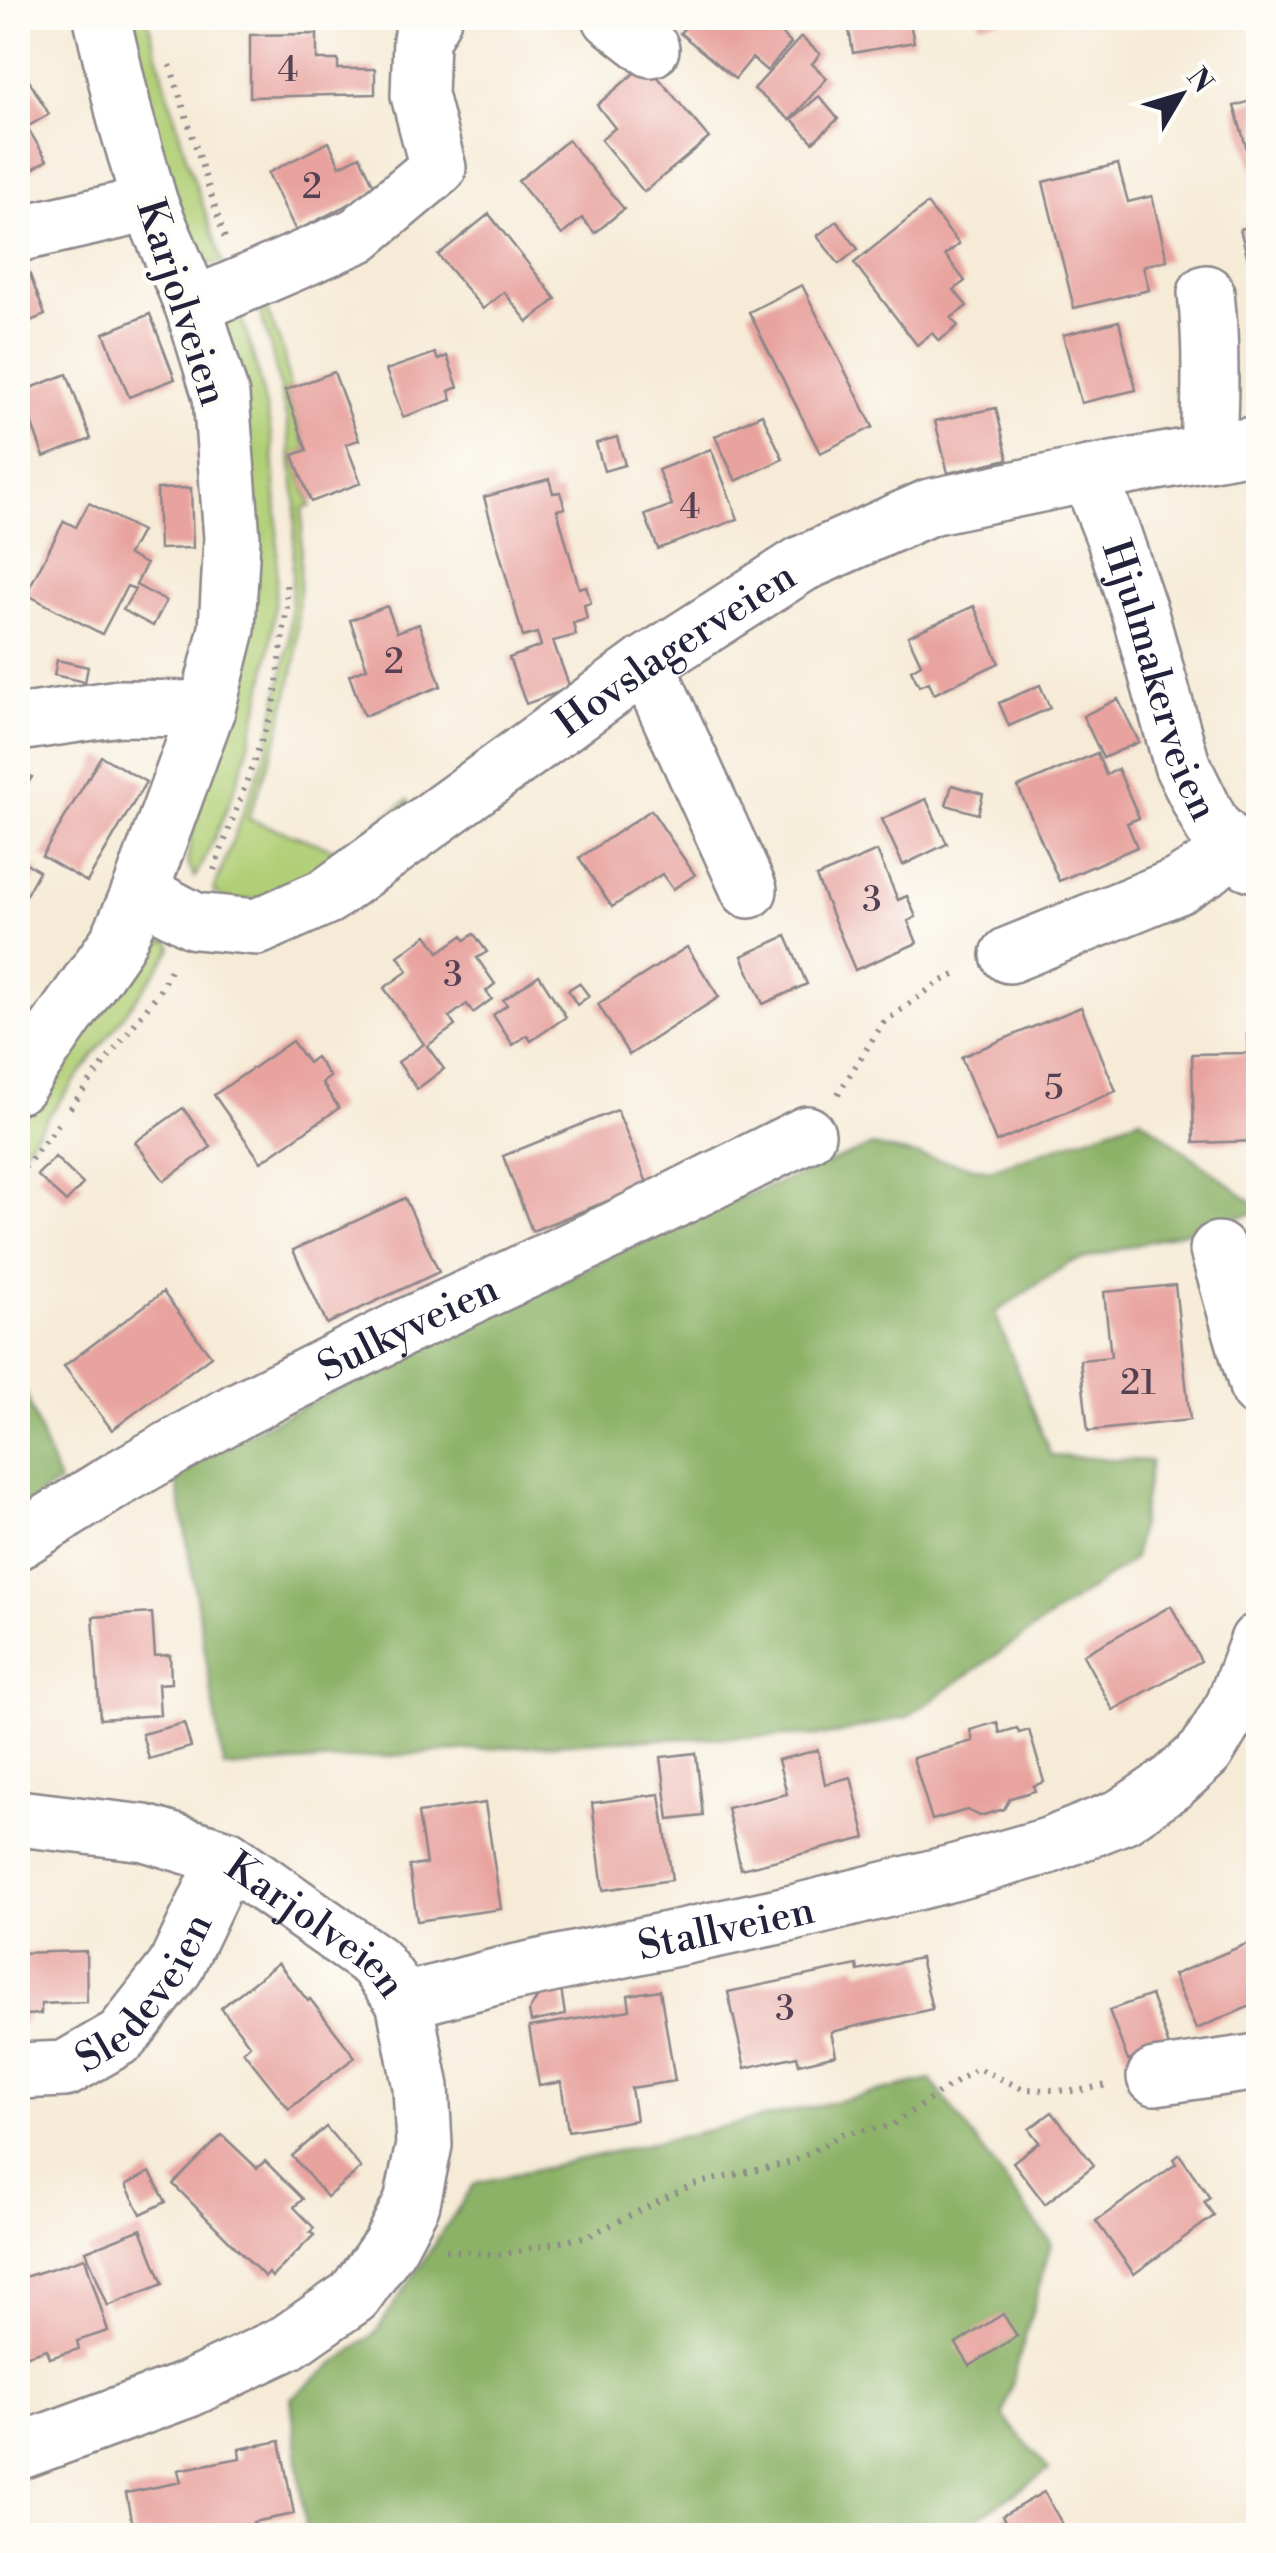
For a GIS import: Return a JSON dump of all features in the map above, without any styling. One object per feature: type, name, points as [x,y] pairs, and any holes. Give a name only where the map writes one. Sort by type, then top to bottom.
[{"type":"street","name":"Karjolveien","points":[[18,1084],[117,943],[208,709],[227,628],[232,538],[221,396],[192,306],[150,204],[124,118],[102,18]]},
{"type":"street","points":[[192,306],[358,235],[438,168],[419,95],[421,39],[433,18]]},
{"type":"street","points":[[18,234],[150,204]]},
{"type":"street","points":[[1206,293],[1210,358],[1233,449]]},
{"type":"street","name":"Hovslagerveien","points":[[140,892],[195,921],[258,926],[327,896],[646,664],[802,564],[930,507],[1233,449]]},
{"type":"street","name":"Hjulmakerveien","points":[[1089,474],[1140,614],[1182,765],[1212,826],[1246,856]]},
{"type":"street","points":[[646,664],[750,890]]},
{"type":"street","points":[[18,723],[119,708],[208,709]]},
{"type":"street","points":[[1009,956],[1178,886],[1210,867],[1246,856]]},
{"type":"street","name":"Sulkyveien","points":[[18,1541],[239,1410],[405,1326],[612,1231],[807,1134]]},
{"type":"street","points":[[1218,1250],[1258,1390]]},
{"type":"street","name":"Stallveien","points":[[404,2002],[499,1976],[793,1913],[956,1872],[1048,1846],[1124,1816],[1173,1782],[1206,1752],[1234,1706],[1258,1641]]},
{"type":"street","name":"Karjolveien","points":[[18,1818],[145,1833],[228,1858],[375,1962],[404,2002],[421,2087],[424,2145],[412,2203],[390,2246],[354,2296],[288,2342],[189,2389],[18,2452]]},
{"type":"street","name":"Sledeveien","points":[[18,2070],[65,2069],[122,2036],[176,1968],[228,1858]]},
{"type":"street","points":[[1155,2077],[1258,2062]]},
{"type":"path","points":[[807,1134],[832,1104],[883,1024],[938,983],[1009,956]]},
{"type":"path","points":[[390,2246],[501,2255],[588,2236],[694,2184],[793,2162],[843,2134],[890,2126],[976,2068],[1023,2089],[1076,2090],[1155,2077]]},
{"type":"green space","points":[[124,18],[147,18],[188,163],[223,263],[209,264],[196,258],[140,84]]},
{"type":"green space","points":[[263,299],[283,351],[290,388],[285,391],[307,450],[293,456],[311,506],[303,508],[296,659],[278,737],[248,819],[339,851],[408,800],[410,806],[290,890],[260,899],[231,901],[213,892],[267,750],[289,643],[296,502],[287,421],[256,300]]},
{"type":"green space","points":[[236,301],[266,405],[272,441],[276,593],[262,691],[250,739],[217,832],[195,877],[187,862],[193,828],[221,736],[217,313]]},
{"type":"green space","points":[[169,940],[172,948],[156,972],[18,1157],[18,1124],[129,959],[144,948]]},
{"type":"green space","points":[[1141,1118],[1258,1206],[1258,1212],[1069,1263],[995,1313],[1051,1456],[1151,1461],[1134,1559],[907,1717],[830,1735],[611,1740],[224,1768],[175,1469],[703,1212],[872,1146],[989,1170]]},
{"type":"green space","points":[[18,1372],[59,1483],[18,1508]]},
{"type":"green space","points":[[931,2080],[1051,2243],[1003,2416],[1049,2470],[951,2535],[306,2535],[291,2398],[376,2332],[475,2183]]},
{"type":"building","points":[[693,18],[764,18],[791,43],[767,71],[752,58],[735,79],[680,33]]},
{"type":"building","points":[[847,18],[909,18],[914,42],[853,53]]},
{"type":"building","points":[[978,18],[1003,18],[1003,19],[980,24]]},
{"type":"building","points":[[317,34],[317,60],[338,60],[338,69],[375,69],[375,94],[250,97],[250,35]]},
{"type":"building","points":[[801,37],[820,54],[812,64],[827,78],[790,120],[754,89]]},
{"type":"building","points":[[646,63],[709,138],[644,192],[601,140],[615,128],[597,105]]},
{"type":"building","points":[[25,74],[49,114],[27,127],[47,160],[18,178],[18,79]]},
{"type":"building","points":[[819,96],[838,119],[813,142],[792,119]]},
{"type":"building","points":[[1258,99],[1258,172],[1254,173],[1234,106]]},
{"type":"building","points":[[568,140],[624,209],[595,233],[582,218],[562,235],[518,181]]},
{"type":"building","points":[[329,142],[340,166],[360,156],[376,190],[296,231],[268,173]]},
{"type":"building","points":[[1118,164],[1128,202],[1152,196],[1167,260],[1143,266],[1149,290],[1074,308],[1043,182]]},
{"type":"building","points":[[927,204],[959,244],[945,255],[965,281],[954,290],[967,306],[951,318],[958,326],[939,341],[932,333],[917,345],[854,263]]},
{"type":"building","points":[[489,214],[556,299],[528,322],[504,292],[483,309],[438,255]]},
{"type":"building","points":[[837,221],[858,249],[839,264],[817,236]]},
{"type":"building","points":[[1258,224],[1258,276],[1253,278],[1240,229]]},
{"type":"building","points":[[18,243],[45,315],[18,326]]},
{"type":"building","points":[[802,285],[873,427],[820,453],[749,312]]},
{"type":"building","points":[[150,314],[175,379],[129,397],[104,333]]},
{"type":"building","points":[[1119,321],[1136,390],[1081,403],[1063,335]]},
{"type":"building","points":[[435,353],[438,360],[447,356],[458,387],[449,391],[452,400],[403,417],[386,370]]},
{"type":"building","points":[[334,372],[359,440],[346,444],[361,483],[311,502],[293,455],[307,450],[285,390]]},
{"type":"building","points":[[67,374],[91,439],[44,457],[28,414],[21,417],[18,388],[23,391]]},
{"type":"building","points":[[996,408],[1008,459],[948,473],[935,421]]},
{"type":"building","points":[[762,414],[783,459],[736,481],[715,436]]},
{"type":"building","points":[[617,437],[625,465],[604,471],[596,443]]},
{"type":"building","points":[[711,449],[738,519],[658,549],[645,515],[672,505],[658,470]]},
{"type":"building","points":[[549,479],[553,493],[560,492],[565,508],[557,510],[579,588],[586,586],[591,603],[584,605],[587,619],[573,623],[576,635],[553,641],[570,688],[526,704],[509,658],[541,646],[537,633],[523,637],[484,497]]},
{"type":"building","points":[[191,488],[193,548],[159,549],[157,489]]},
{"type":"building","points":[[89,503],[141,531],[128,555],[146,564],[136,585],[166,601],[153,626],[123,610],[135,589],[127,586],[102,634],[26,594],[64,521],[76,527]]},
{"type":"building","points":[[387,606],[397,632],[419,624],[441,686],[364,716],[349,675],[367,668],[350,620]]},
{"type":"building","points":[[974,606],[999,663],[934,694],[929,682],[919,686],[911,670],[921,664],[908,636]]},
{"type":"building","points":[[57,660],[88,667],[85,682],[54,675]]},
{"type":"building","points":[[1040,685],[1050,708],[1009,726],[999,703]]},
{"type":"building","points":[[1118,699],[1139,742],[1103,758],[1083,716]]},
{"type":"building","points":[[1097,753],[1106,775],[1118,769],[1139,818],[1127,823],[1137,847],[1059,881],[1018,787]]},
{"type":"building","points":[[101,756],[146,782],[87,882],[42,856]]},
{"type":"building","points":[[18,768],[32,777],[18,800]]},
{"type":"building","points":[[952,785],[983,794],[978,814],[946,805]]},
{"type":"building","points":[[926,799],[947,844],[903,865],[882,819]]},
{"type":"building","points":[[651,810],[695,875],[673,889],[662,874],[612,907],[579,858]]},
{"type":"building","points":[[877,851],[898,900],[907,896],[916,917],[908,921],[917,943],[855,970],[816,877]]},
{"type":"building","points":[[18,858],[39,871],[18,909]]},
{"type":"building","points":[[474,934],[487,952],[477,958],[495,984],[486,991],[492,999],[473,1013],[467,1004],[449,1017],[455,1026],[427,1046],[444,1069],[417,1089],[398,1062],[424,1044],[384,988],[408,971],[398,956],[427,935],[439,952],[462,936],[465,940]]},
{"type":"building","points":[[786,936],[807,984],[763,1004],[742,956]]},
{"type":"building","points":[[687,947],[719,997],[629,1055],[598,1004]]},
{"type":"building","points":[[539,975],[566,1017],[531,1041],[527,1035],[513,1045],[493,1015],[507,1005],[503,1000]]},
{"type":"building","points":[[579,983],[589,996],[577,1005],[568,990]]},
{"type":"building","points":[[1081,1007],[1116,1091],[996,1142],[961,1057]]},
{"type":"building","points":[[1247,1035],[1258,1035],[1258,1141],[1194,1143],[1192,1054],[1248,1053]]},
{"type":"building","points":[[292,1041],[308,1063],[316,1057],[330,1077],[322,1083],[339,1108],[261,1162],[214,1095]]},
{"type":"building","points":[[183,1108],[211,1147],[164,1181],[135,1142]]},
{"type":"building","points":[[617,1110],[648,1185],[532,1231],[503,1156]]},
{"type":"building","points":[[55,1157],[83,1184],[66,1202],[37,1175]]},
{"type":"building","points":[[405,1198],[439,1272],[327,1324],[293,1250]]},
{"type":"building","points":[[1175,1285],[1190,1420],[1088,1431],[1080,1360],[1111,1357],[1104,1292]]},
{"type":"building","points":[[163,1292],[211,1356],[112,1430],[64,1366]]},
{"type":"building","points":[[1171,1606],[1201,1661],[1113,1710],[1083,1655]]},
{"type":"building","points":[[152,1613],[155,1656],[170,1655],[171,1683],[158,1684],[160,1715],[100,1719],[93,1617]]},
{"type":"building","points":[[18,1616],[28,1667],[18,1669]]},
{"type":"building","points":[[997,1722],[1000,1733],[1017,1728],[1019,1733],[1029,1730],[1044,1782],[1033,1786],[1035,1791],[1010,1798],[1004,1809],[980,1816],[967,1810],[932,1820],[913,1758],[973,1741],[970,1730]]},
{"type":"building","points":[[184,1723],[191,1747],[149,1759],[142,1734]]},
{"type":"building","points":[[818,1750],[825,1784],[851,1777],[866,1838],[741,1869],[727,1808],[787,1794],[778,1760]]},
{"type":"building","points":[[696,1753],[703,1816],[669,1820],[661,1757]]},
{"type":"building","points":[[660,1794],[672,1880],[603,1890],[592,1803]]},
{"type":"building","points":[[485,1803],[501,1909],[417,1921],[409,1866],[426,1864],[418,1813]]},
{"type":"building","points":[[1258,1939],[1258,2003],[1196,2029],[1173,1975]]},
{"type":"building","points":[[86,1951],[87,2002],[41,2004],[41,2014],[26,2015],[26,2023],[18,2023],[18,1953]]},
{"type":"building","points":[[920,1958],[932,2009],[831,2032],[836,2055],[799,2064],[797,2056],[745,2068],[728,1992],[857,1965],[858,1971]]},
{"type":"building","points":[[278,1963],[355,2057],[289,2109],[243,2051],[250,2045],[221,2008]]},
{"type":"building","points":[[561,1988],[565,2015],[531,2022],[529,2011],[541,1991]]},
{"type":"building","points":[[660,1990],[675,2081],[631,2088],[636,2120],[568,2131],[561,2082],[539,2086],[529,2027],[630,2010],[628,1995]]},
{"type":"building","points":[[1151,1995],[1169,2046],[1128,2061],[1109,2010]]},
{"type":"building","points":[[1052,2112],[1094,2165],[1045,2204],[1013,2162],[1039,2142],[1029,2129]]},
{"type":"building","points":[[326,2127],[361,2168],[327,2197],[292,2156]]},
{"type":"building","points":[[222,2135],[257,2168],[265,2161],[303,2199],[294,2207],[314,2228],[310,2232],[314,2235],[272,2277],[269,2273],[265,2277],[173,2184]]},
{"type":"building","points":[[1179,2154],[1210,2198],[1204,2202],[1214,2216],[1134,2274],[1096,2221],[1176,2164],[1173,2159]]},
{"type":"building","points":[[150,2172],[166,2202],[141,2214],[126,2185]]},
{"type":"building","points":[[141,2229],[163,2284],[108,2306],[86,2251]]},
{"type":"building","points":[[85,2258],[108,2331],[77,2341],[79,2349],[50,2358],[47,2349],[18,2358],[18,2279]]},
{"type":"building","points":[[1003,2314],[1017,2336],[970,2366],[956,2344]]},
{"type":"building","points":[[280,2441],[294,2514],[253,2522],[256,2536],[134,2536],[126,2493],[181,2482],[178,2470],[240,2458],[239,2449]]},
{"type":"building","points":[[1044,2492],[1069,2536],[1013,2536],[1002,2516]]}]
